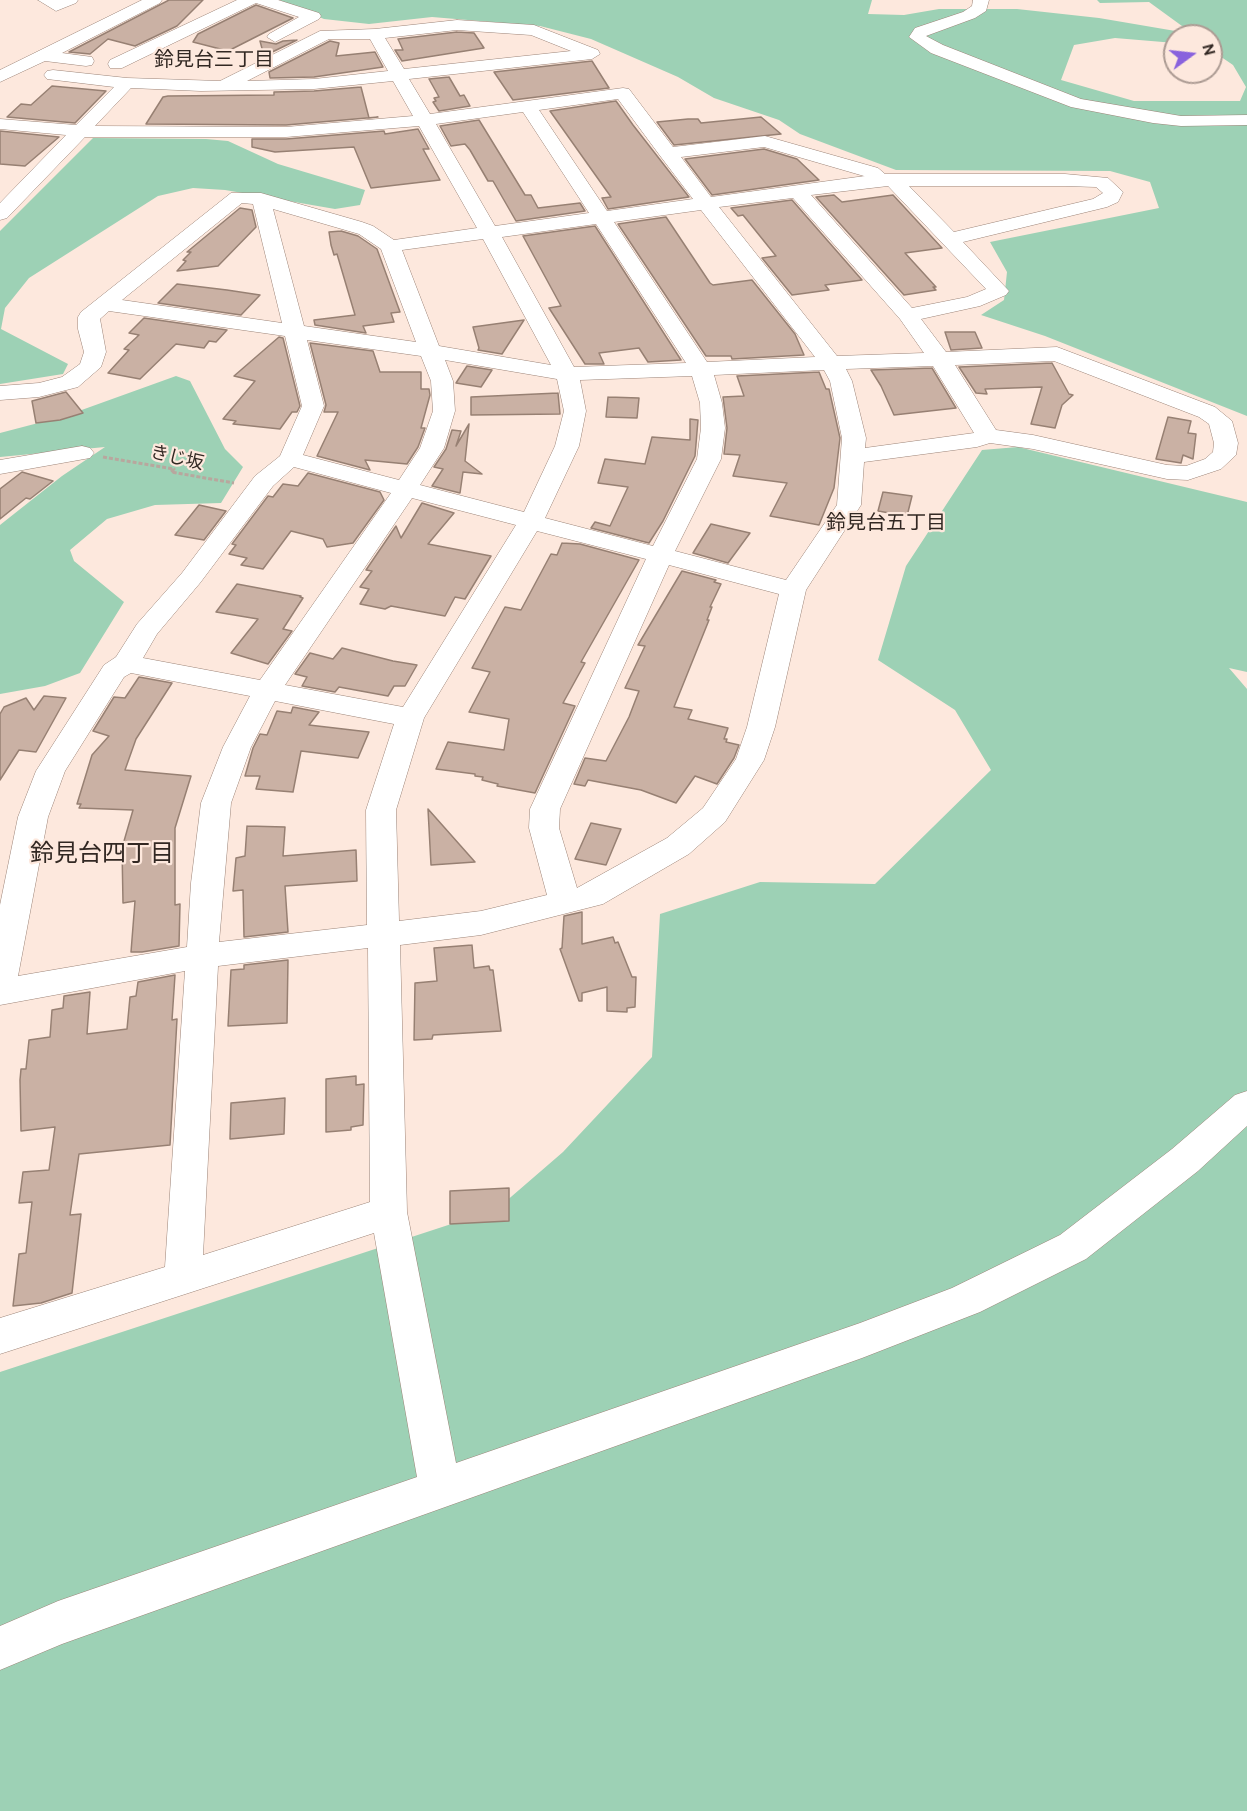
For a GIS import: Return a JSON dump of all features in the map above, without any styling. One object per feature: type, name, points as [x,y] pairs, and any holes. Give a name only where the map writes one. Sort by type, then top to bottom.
[{"type":"street","points":[[46,0],[56,6],[70,0]]},
{"type":"street","points":[[0,77],[154,0]]},
{"type":"street","points":[[116,64],[250,0]]},
{"type":"street","points":[[257,47],[313,16],[262,0]]},
{"type":"street","points":[[981,0],[980,8],[969,15],[921,31],[917,36],[937,49],[1077,103],[1153,118],[1181,121],[1247,120]]},
{"type":"street","points":[[53,75],[127,83],[223,86],[314,84],[592,54],[534,30],[457,25],[375,34],[327,34],[223,86]]},
{"type":"street","points":[[375,34],[489,231],[567,374],[575,411],[567,446],[529,523],[410,717],[381,810],[389,1212],[440,1490]]},
{"type":"street","points":[[43,56],[116,64],[155,65]]},
{"type":"street","points":[[0,214],[127,83]]},
{"type":"street","points":[[0,124],[81,131],[194,134],[286,132],[423,120],[623,93],[832,364],[841,381],[854,438],[849,505],[793,590],[764,716],[750,760],[714,815],[678,846],[592,896],[481,923],[203,956],[0,992]]},
{"type":"street","points":[[529,107],[701,369],[711,403],[713,428],[709,459],[660,556],[545,809],[544,828],[565,902]]},
{"type":"street","points":[[668,153],[765,141],[871,172],[887,180],[951,239],[999,291],[973,302],[907,315]]},
{"type":"street","points":[[10,178],[32,181]]},
{"type":"street","points":[[390,246],[705,202],[887,180],[1065,180],[1101,182],[1113,192],[1111,198],[1100,203],[951,239]]},
{"type":"street","points":[[797,191],[907,315],[940,359],[987,436]]},
{"type":"street","points":[[0,393],[39,390],[70,382],[90,367],[95,352],[89,329],[89,317],[238,197],[261,199],[366,230],[390,246],[442,381],[444,411],[432,448],[267,690],[237,747],[216,803],[207,883],[183,1277]]},
{"type":"street","points":[[0,986],[33,817],[51,771],[114,671],[126,663],[146,630],[198,569],[264,481],[290,459],[313,406],[261,199]]},
{"type":"street","points":[[104,304],[293,333],[432,351],[567,374],[1057,354],[1207,412],[1220,422],[1226,443],[1224,455],[1213,464],[1188,473],[1167,472],[1033,442],[987,436],[977,440],[869,455],[853,454]]},
{"type":"street","points":[[0,469],[82,453]]},
{"type":"street","points":[[290,459],[793,590]]},
{"type":"street","points":[[126,663],[410,717]]},
{"type":"street","points":[[0,1004],[0,1012]]},
{"type":"street","points":[[0,1648],[58,1623],[862,1340],[966,1300],[1073,1247],[1185,1160],[1247,1105]]},
{"type":"street","points":[[0,1336],[389,1212]]},
{"type":"path","name":"きじ坂","points":[[82,453],[174,469],[171,472],[244,485],[252,477],[264,481]]},
{"type":"green space","points":[[279,0],[872,0],[868,14],[904,15],[939,9],[1017,9],[1099,18],[1163,29],[1163,42],[1115,38],[1074,45],[1061,80],[1134,101],[1240,101],[1246,87],[1233,65],[1223,58],[1223,24],[1179,24],[1149,2],[1100,3],[1097,0],[1247,0],[1247,416],[1045,336],[981,315],[1004,300],[1007,272],[990,242],[1159,208],[1150,182],[1110,171],[896,170],[800,134],[779,120],[714,98],[678,77],[591,39],[540,26],[432,17],[369,24],[324,19]]},
{"type":"green space","points":[[93,138],[228,141],[278,164],[365,190],[360,205],[335,209],[225,190],[193,188],[158,196],[29,278],[5,308],[1,329],[68,364],[63,374],[0,384],[0,231]]},
{"type":"green space","points":[[176,376],[190,381],[225,449],[243,467],[221,503],[155,505],[107,519],[70,550],[74,561],[124,602],[80,673],[45,686],[0,694],[0,525],[62,476],[105,447],[0,457],[0,433],[65,416]]},
{"type":"green space","points":[[1018,447],[1247,502],[1247,672],[1229,668],[1247,689],[1247,1811],[0,1811],[0,1372],[497,1209],[563,1152],[652,1057],[660,914],[760,882],[875,884],[991,770],[955,710],[878,660],[906,566],[982,450]]},
{"type":"building","points":[[169,0],[203,0],[177,26],[135,46],[108,39],[90,54],[69,52]]},
{"type":"building","points":[[256,5],[293,18],[228,51],[193,42],[198,34]]},
{"type":"building","points":[[457,32],[474,33],[484,48],[402,61],[395,50],[403,50],[398,39]]},
{"type":"building","points":[[297,40],[264,56],[260,41],[276,44]]},
{"type":"building","points":[[330,41],[339,43],[336,56],[375,52],[383,67],[314,77],[270,78],[269,72]]},
{"type":"building","points":[[592,61],[609,88],[513,100],[494,72]]},
{"type":"building","points":[[449,77],[460,96],[464,95],[470,106],[439,111],[433,102],[436,101],[434,98],[439,97],[429,79]]},
{"type":"building","points":[[52,86],[106,91],[75,123],[7,117],[21,104],[31,105]]},
{"type":"building","points":[[361,87],[369,118],[286,125],[146,124],[163,97],[168,96],[274,95],[274,92]]},
{"type":"building","points":[[616,101],[689,197],[608,209],[602,198],[611,197],[550,111]]},
{"type":"building","points":[[761,117],[781,134],[674,145],[657,122],[698,119],[701,123]]},
{"type":"building","points":[[479,120],[525,195],[531,195],[538,208],[580,203],[585,211],[516,221],[493,181],[488,181],[470,150],[465,144],[451,146],[440,126]]},
{"type":"building","points":[[418,129],[429,149],[423,149],[440,180],[371,188],[354,147],[275,152],[252,147],[252,139],[286,139],[384,131],[385,134]]},
{"type":"building","points":[[0,131],[59,137],[25,166],[0,164]]},
{"type":"building","points":[[764,149],[797,159],[819,180],[712,195],[685,159]]},
{"type":"building","points":[[834,195],[842,202],[893,195],[942,248],[905,253],[936,287],[933,287],[936,290],[904,295],[816,197]]},
{"type":"building","points":[[792,200],[862,280],[825,285],[829,290],[792,295],[762,258],[776,256],[743,215],[738,216],[731,208]]},
{"type":"building","points":[[240,208],[252,210],[256,227],[218,266],[177,271],[191,252],[187,252]]},
{"type":"building","points":[[666,217],[710,283],[713,285],[752,280],[795,334],[804,355],[732,359],[731,356],[706,356],[618,224]]},
{"type":"building","points":[[595,226],[681,360],[648,362],[639,348],[599,353],[604,364],[585,364],[549,308],[561,306],[523,236]]},
{"type":"building","points":[[341,231],[358,236],[377,249],[400,312],[391,313],[394,322],[363,326],[366,333],[315,325],[314,320],[355,315],[337,254],[334,255],[331,245],[329,232]]},
{"type":"building","points":[[177,284],[260,295],[241,315],[158,303]]},
{"type":"building","points":[[144,318],[227,330],[216,342],[209,341],[204,348],[176,344],[140,379],[108,373],[129,350],[124,349],[139,335],[129,333]]},
{"type":"building","points":[[524,320],[502,354],[478,350],[473,327]]},
{"type":"building","points":[[945,332],[975,332],[982,348],[951,350]]},
{"type":"building","points":[[279,337],[283,338],[300,406],[297,412],[292,412],[280,429],[233,424],[236,421],[223,419],[255,381],[234,376]]},
{"type":"building","points":[[310,343],[373,351],[380,372],[421,372],[421,389],[429,389],[430,395],[421,428],[425,428],[418,447],[407,464],[365,460],[370,470],[317,456],[338,412],[324,412],[326,405]]},
{"type":"building","points":[[1052,363],[1069,394],[1073,395],[1062,405],[1055,428],[1031,424],[1042,387],[985,389],[987,394],[976,393],[959,367]]},
{"type":"building","points":[[467,366],[492,370],[481,387],[456,383]]},
{"type":"building","points":[[932,368],[956,408],[894,415],[871,370]]},
{"type":"building","points":[[819,372],[826,389],[829,389],[840,438],[834,488],[819,525],[770,516],[787,483],[733,476],[740,455],[724,454],[727,428],[723,397],[744,396],[737,376]]},
{"type":"building","points":[[66,392],[83,413],[60,420],[36,423],[32,401]]},
{"type":"building","points":[[558,393],[560,414],[471,415],[471,397]]},
{"type":"building","points":[[608,397],[639,398],[637,418],[606,417]]},
{"type":"building","points":[[1168,417],[1191,421],[1188,433],[1196,434],[1193,459],[1183,455],[1181,463],[1156,459]]},
{"type":"building","points":[[690,419],[698,420],[695,456],[663,521],[649,543],[591,528],[595,522],[610,526],[628,487],[598,483],[605,459],[645,464],[652,437],[690,440]]},
{"type":"building","points":[[469,424],[465,461],[482,474],[463,472],[460,493],[432,486],[443,469],[434,467],[446,449],[452,430],[461,431],[456,446]]},
{"type":"building","points":[[22,472],[53,481],[30,499],[26,498],[0,519],[0,489]]},
{"type":"building","points":[[308,473],[380,492],[384,500],[353,543],[327,547],[323,539],[291,531],[263,569],[241,565],[247,558],[229,554],[236,545],[232,544],[268,496],[273,497],[283,484],[298,486]]},
{"type":"building","points":[[883,492],[912,496],[907,516],[878,511]]},
{"type":"building","points":[[422,503],[454,513],[428,544],[491,556],[465,599],[455,597],[445,616],[391,606],[385,609],[360,604],[369,589],[360,587],[372,571],[366,570],[396,526],[401,538]]},
{"type":"building","points":[[199,505],[226,511],[204,540],[175,535]]},
{"type":"building","points":[[711,524],[750,533],[728,563],[693,553]]},
{"type":"building","points":[[562,543],[580,544],[639,560],[581,662],[585,663],[563,703],[575,706],[535,793],[497,786],[498,784],[482,780],[483,777],[475,776],[475,774],[436,769],[448,742],[504,750],[509,719],[469,712],[490,672],[472,668],[505,607],[521,610],[551,554],[557,555]]},
{"type":"building","points":[[682,571],[716,580],[714,582],[721,584],[710,607],[712,607],[707,620],[709,620],[674,707],[692,710],[688,719],[728,728],[724,739],[727,739],[726,742],[739,745],[734,758],[717,784],[695,776],[676,803],[641,790],[588,780],[585,786],[574,784],[585,758],[606,761],[629,717],[639,691],[625,688],[645,646],[638,645]]},
{"type":"building","points":[[237,584],[303,598],[283,629],[292,631],[268,664],[231,653],[258,619],[216,612]]},
{"type":"building","points":[[342,648],[417,665],[405,686],[394,686],[388,696],[339,687],[335,692],[302,686],[307,677],[295,674],[310,653],[333,659]]},
{"type":"building","points":[[139,677],[172,683],[136,739],[125,770],[191,776],[175,828],[175,905],[180,904],[179,946],[131,952],[135,901],[123,903],[122,848],[133,810],[79,808],[81,804],[77,804],[92,755],[109,736],[93,731],[114,697],[125,698]]},
{"type":"building","points":[[44,696],[66,698],[36,752],[19,750],[0,780],[0,714],[4,707],[26,698],[34,710]]},
{"type":"building","points":[[293,707],[319,712],[309,725],[369,732],[358,758],[301,751],[293,792],[256,789],[260,776],[245,776],[253,748],[260,734],[267,735],[277,711],[291,713]]},
{"type":"building","points":[[428,809],[475,862],[431,865]]},
{"type":"building","points":[[591,823],[621,829],[606,865],[575,859]]},
{"type":"building","points":[[247,826],[285,827],[283,856],[356,850],[357,881],[285,886],[288,932],[244,937],[243,890],[233,891],[236,858],[245,856]]},
{"type":"building","points":[[582,912],[582,944],[613,937],[615,943],[618,942],[632,977],[636,977],[635,1007],[627,1008],[627,1012],[607,1011],[607,987],[582,993],[582,1001],[579,1001],[560,949],[562,948],[564,916]]},
{"type":"building","points":[[472,945],[474,968],[489,966],[490,970],[493,970],[501,1031],[433,1035],[432,1039],[414,1040],[415,983],[437,981],[434,948]]},
{"type":"building","points":[[288,960],[287,1023],[228,1026],[231,970],[244,969],[244,965]]},
{"type":"building","points":[[175,975],[172,1020],[177,1019],[170,1145],[79,1154],[70,1215],[81,1214],[72,1293],[41,1303],[13,1306],[19,1254],[26,1253],[32,1202],[19,1203],[23,1172],[49,1170],[55,1127],[21,1131],[20,1080],[21,1069],[26,1069],[29,1040],[50,1037],[52,1010],[63,1008],[64,996],[90,992],[87,1034],[127,1029],[130,997],[136,996],[138,982]]},
{"type":"building","points":[[356,1076],[356,1085],[364,1084],[363,1125],[351,1127],[351,1130],[326,1132],[326,1079]]},
{"type":"building","points":[[285,1098],[284,1134],[230,1139],[231,1103]]},
{"type":"building","points":[[509,1188],[509,1221],[450,1224],[450,1191]]},
{"type":"district","name":"鈴見台三丁目","points":[[214,60]]},
{"type":"district","name":"鈴見台五丁目","points":[[886,523]]},
{"type":"district","name":"鈴見台四丁目","points":[[102,854]]}]
